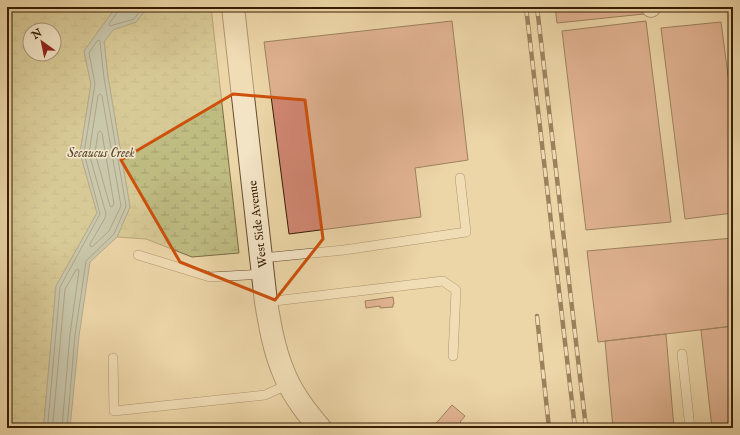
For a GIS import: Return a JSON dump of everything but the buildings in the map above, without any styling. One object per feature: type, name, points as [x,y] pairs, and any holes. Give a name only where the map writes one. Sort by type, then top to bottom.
[{"type":"street","name":"West Side Avenue","points":[[233,7],[266,302],[276,350],[283,371],[289,384],[305,409],[320,428]]},
{"type":"lane","points":[[138,255],[210,276],[344,250],[466,232],[460,178]]},
{"type":"lane","points":[[266,302],[443,281],[456,290],[453,356]]},
{"type":"lane","points":[[682,354],[690,428]]},
{"type":"lane","points":[[113,358],[114,412],[266,395],[289,384]]},
{"type":"highlighted area","points":[[233,94],[305,100],[323,239],[275,300],[180,262],[121,160]]},
{"type":"green space","points":[[7,7],[116,7],[84,51],[91,84],[80,153],[97,213],[56,286],[44,428],[7,428]]},
{"type":"green space","points":[[148,7],[211,7],[239,253],[192,257],[146,239],[117,237],[130,207],[108,77],[104,42],[112,30],[136,22]]},
{"type":"water","name":"Secaucus Creek","points":[[116,7],[148,7],[136,22],[113,30],[104,42],[108,77],[130,207],[117,237],[90,262],[79,336],[70,428],[44,428],[56,286],[97,213],[80,153],[91,84],[84,51]]},
{"type":"railway","points":[[526,7],[575,428]]},
{"type":"railway","points":[[537,7],[586,428]]},
{"type":"railway","points":[[537,316],[549,428]]}]
